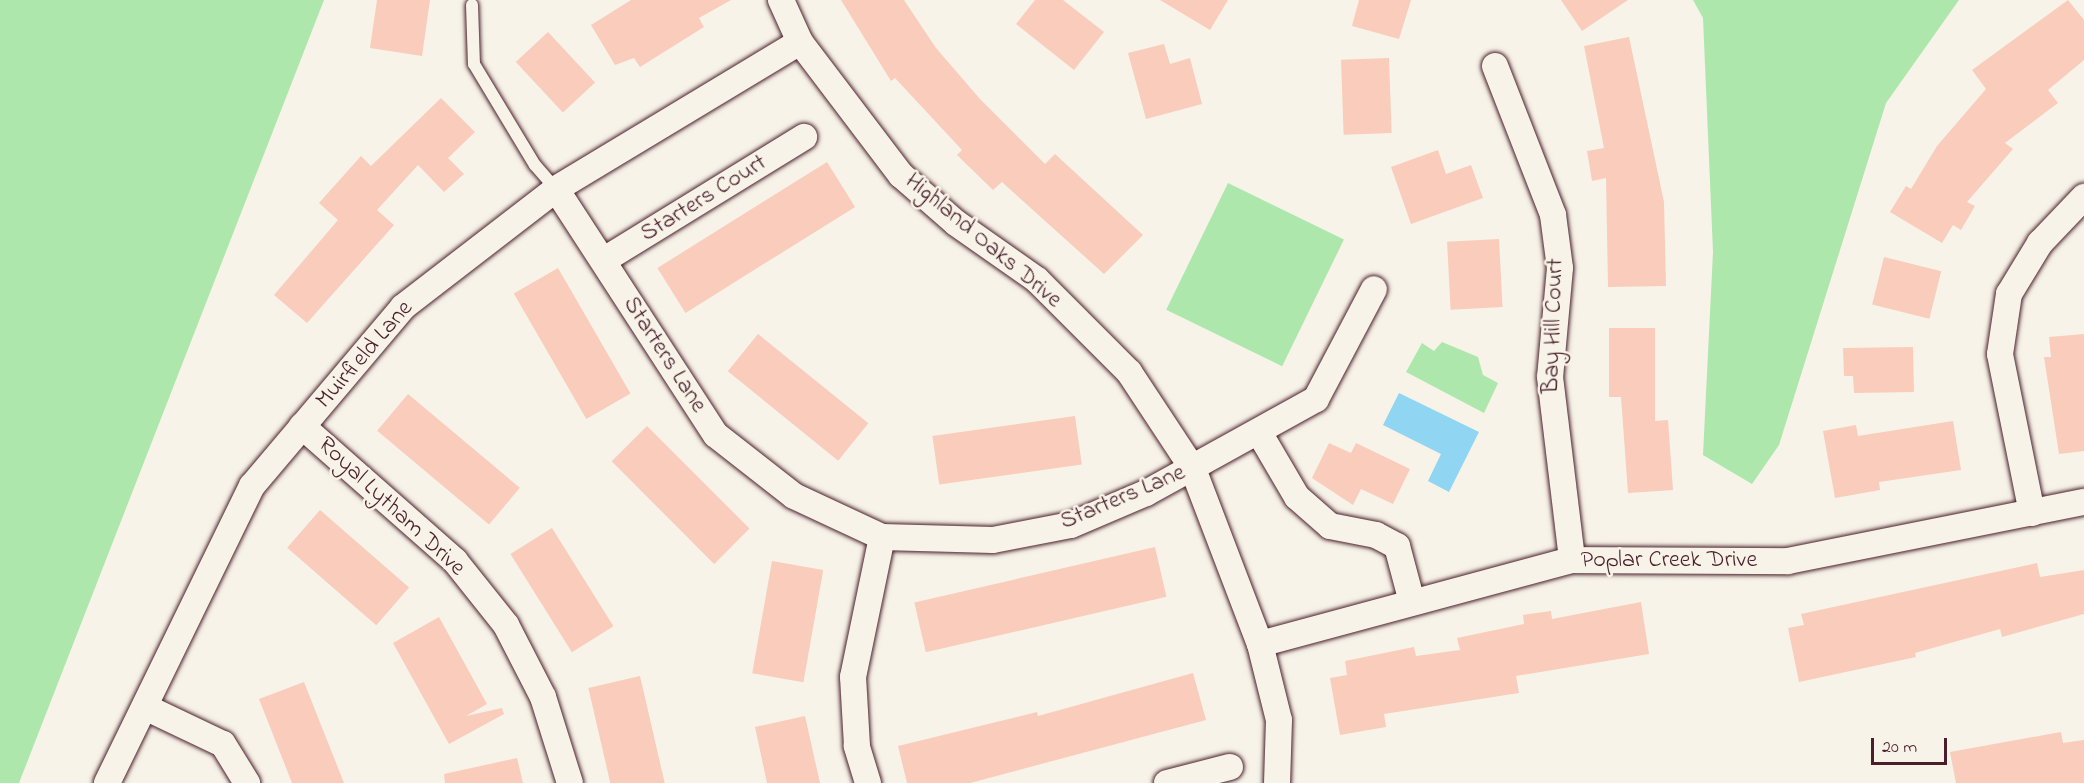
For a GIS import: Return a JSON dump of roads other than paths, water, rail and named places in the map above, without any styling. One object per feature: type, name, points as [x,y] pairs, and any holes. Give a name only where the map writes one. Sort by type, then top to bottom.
[{"type":"street","name":"Highland Oaks Drive","points":[[781,0],[800,42],[901,175],[956,223],[1037,280],[1129,372],[1193,469],[1260,644],[1279,720],[1277,783]]},
{"type":"street","name":"Muirfield Lane","points":[[107,783],[252,486],[403,307],[556,189],[800,42]]},
{"type":"street","name":"Bay Hill Court","points":[[1495,66],[1553,214],[1560,268],[1550,377],[1572,560]]},
{"type":"street","name":"Starters Court","points":[[604,260],[804,137]]},
{"type":"street","name":"Starters Lane","points":[[556,189],[716,435],[794,495],[882,537],[993,540],[1071,525],[1193,469],[1260,434],[1316,399],[1374,289]]},
{"type":"street","points":[[2032,513],[2000,354],[2009,294],[2040,243],[2084,197]]},
{"type":"street","name":"Royal Lytham Drive","points":[[302,426],[456,561],[506,625],[543,697],[570,783]]},
{"type":"street","points":[[1260,434],[1297,497],[1330,526],[1376,535],[1397,546],[1412,602]]},
{"type":"street","name":"Poplar Creek Drive","points":[[1260,644],[1572,560],[1788,561],[2084,502]]},
{"type":"street","points":[[868,783],[857,746],[853,677],[882,537]]},
{"type":"street","points":[[145,707],[223,744],[247,783]]},
{"type":"street","points":[[1167,783],[1230,767]]},
{"type":"lane","points":[[472,5],[474,64],[535,165],[556,189]]},
{"type":"water","points":[[1399,393],[1479,432],[1449,492],[1428,481],[1441,454],[1383,425]]}]
